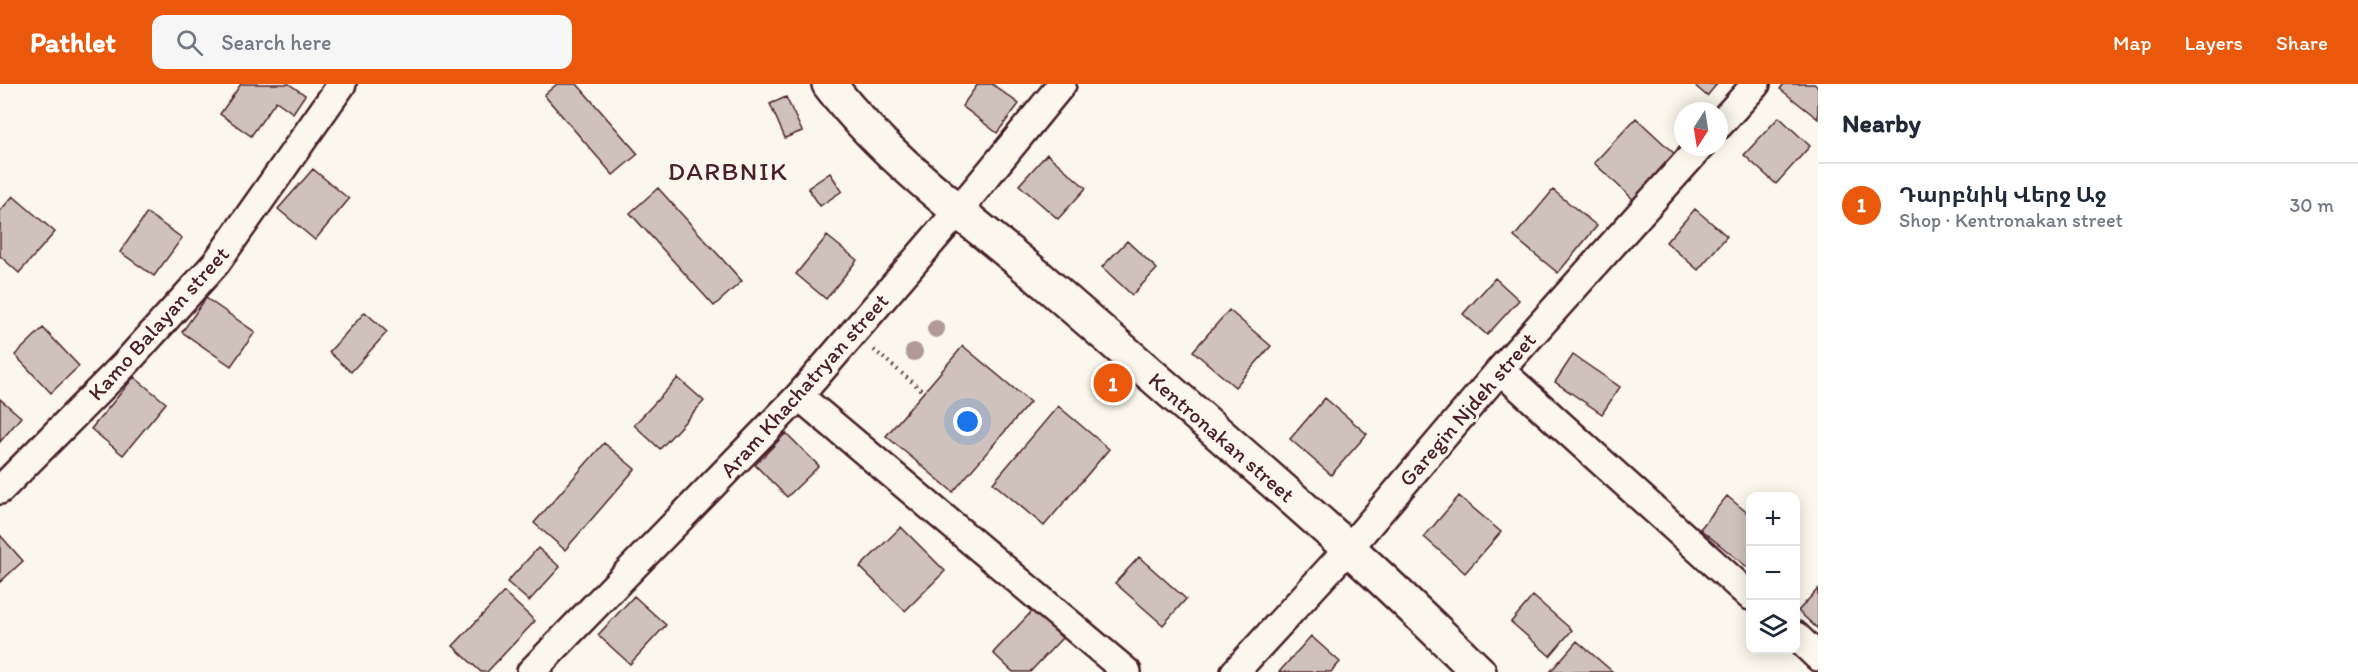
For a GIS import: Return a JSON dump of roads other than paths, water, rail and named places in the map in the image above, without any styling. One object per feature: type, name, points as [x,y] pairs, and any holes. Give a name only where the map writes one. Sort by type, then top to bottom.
[{"type":"main road","name":"Kentronakan street","points":[[829,84],[852,114],[881,144],[958,211],[1018,259],[1348,548],[1479,672]]},
{"type":"street","name":"Kamo Balayan street","points":[[0,490],[124,365],[216,263],[342,84]]},
{"type":"street","name":"Aram Khachatryan street","points":[[531,672],[799,396],[958,211],[1062,84]]},
{"type":"street","points":[[1728,115],[1756,84]]},
{"type":"street","name":"Garegin Njdeh street","points":[[1235,672],[1348,548],[1500,370],[1692,156]]},
{"type":"street","points":[[1500,370],[1746,592]]},
{"type":"street","points":[[799,396],[1127,672]]},
{"type":"street","points":[[1800,640],[1818,657]]},
{"type":"place","name":"Դարբնիկ Վերջ Աջ","points":[[1113,383]]},
{"type":"district","name":"DARBNIK","points":[[728,171]]}]
